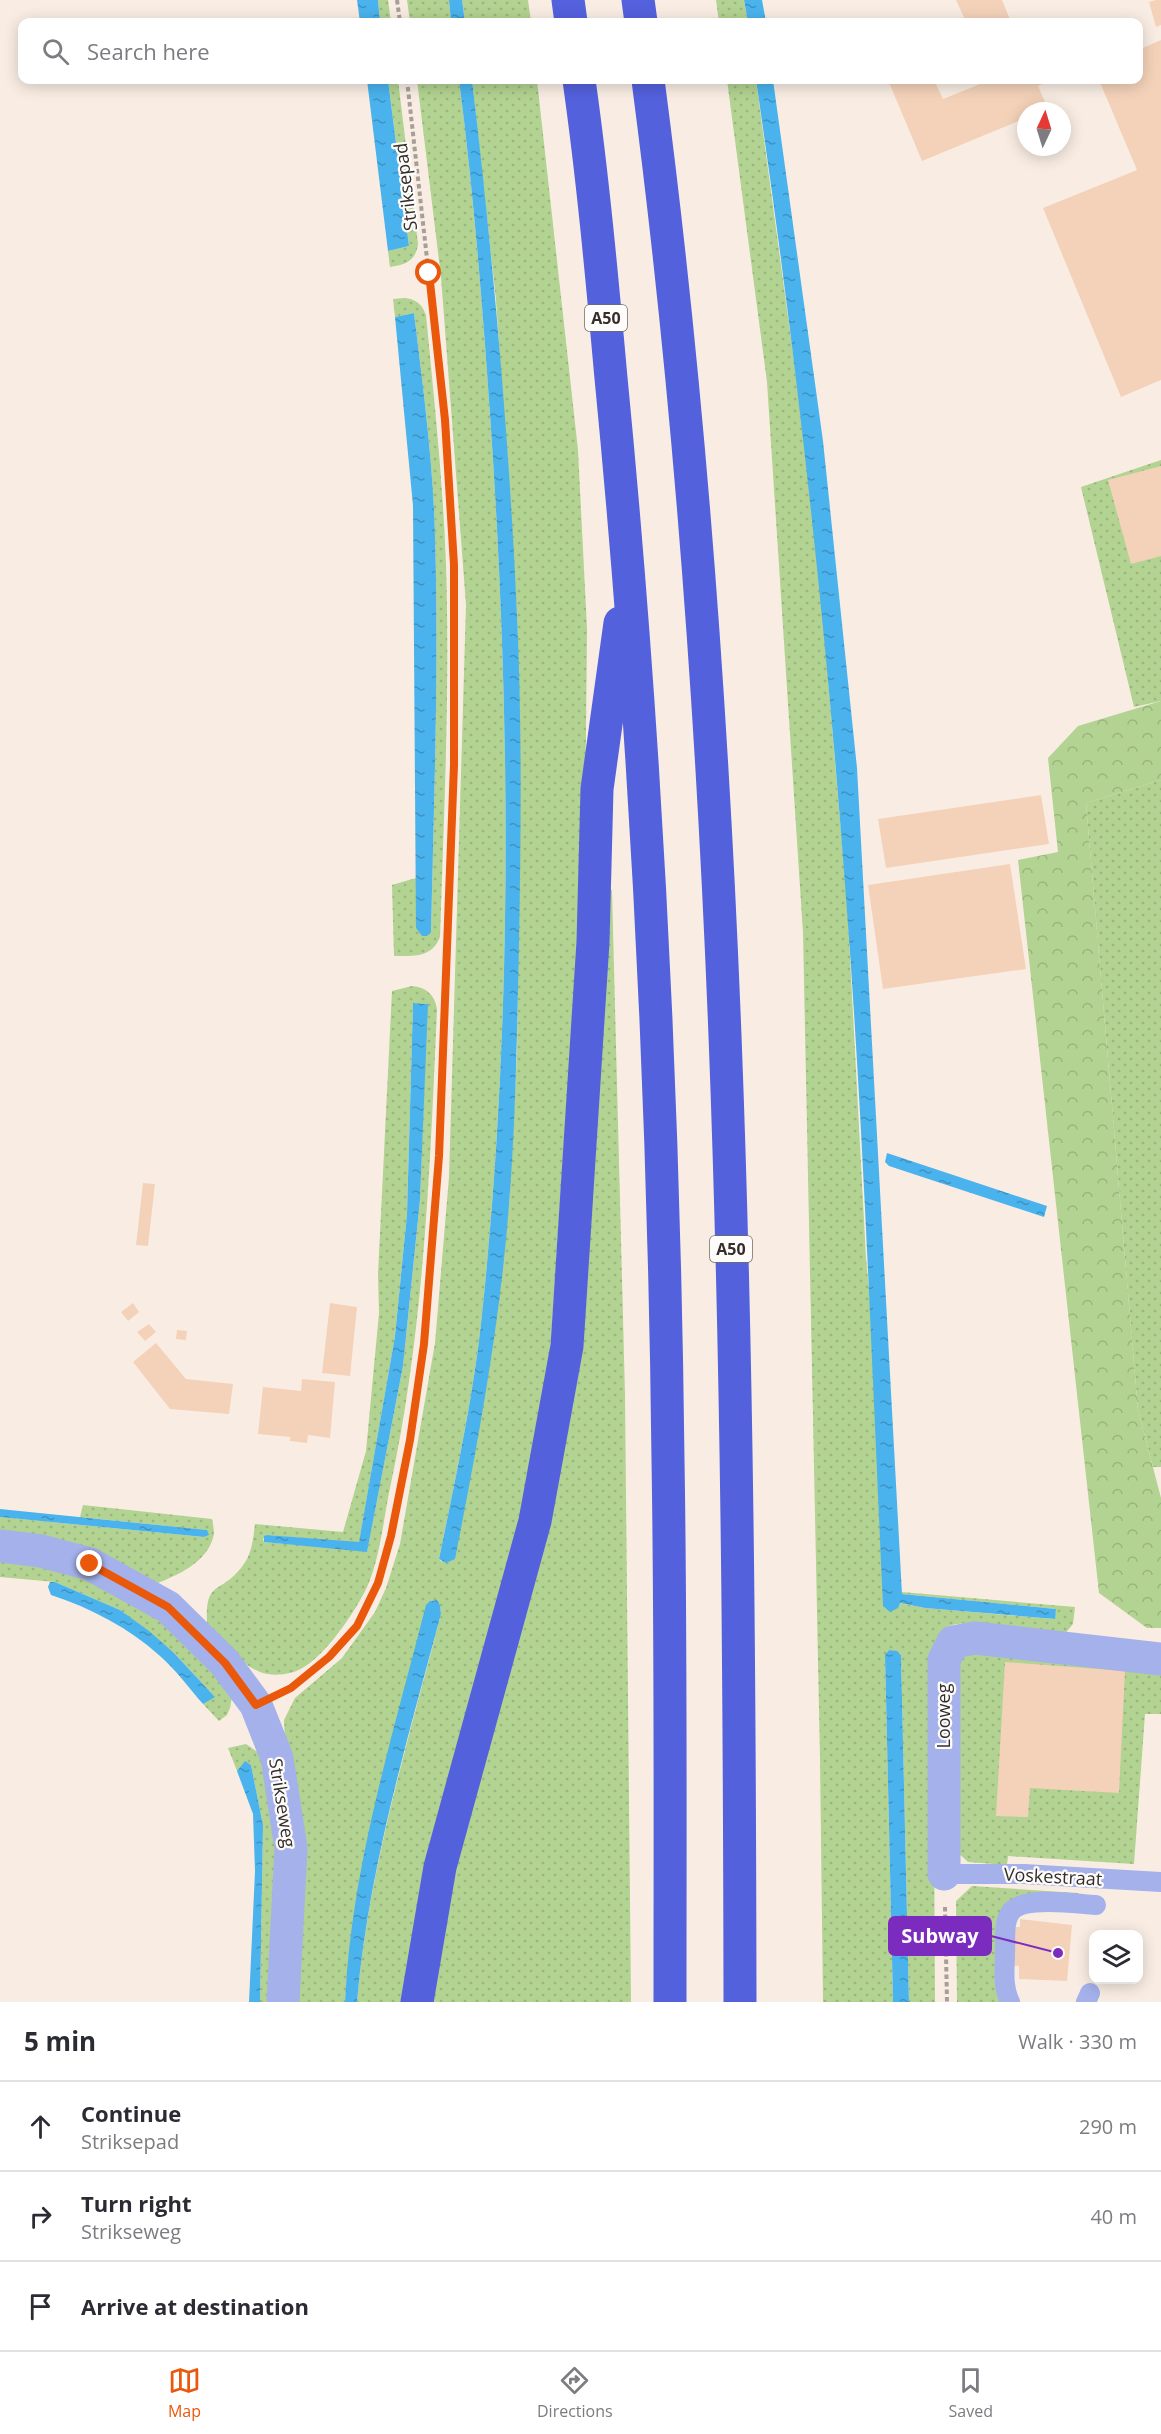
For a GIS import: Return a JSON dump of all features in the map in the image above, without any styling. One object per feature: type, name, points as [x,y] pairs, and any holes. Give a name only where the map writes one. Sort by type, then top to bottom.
[{"type":"highway","points":[[568,0],[571,18]]},
{"type":"highway","points":[[638,0],[640,18]]},
{"type":"highway","name":"A50","points":[[580,84],[590,156],[629,556],[641,721],[659,1095],[669,1458],[670,2002]]},
{"type":"highway","name":"A50","points":[[648,84],[694,497],[712,759],[729,1137],[733,1302],[739,1609],[740,2002]]},
{"type":"highway","name":"A50","points":[[417,2002],[440,1867],[535,1521],[567,1346],[591,975],[597,789],[629,556]]},
{"type":"street","name":"Strikseweg","points":[[0,1546],[41,1551],[90,1564],[168,1607],[225,1663],[256,1705],[277,1758],[291,1848],[284,2002]]},
{"type":"street","name":"Looweg","points":[[944,1874],[944,1660],[953,1642],[975,1638],[1161,1659]]},
{"type":"lane","name":"Voskestraat","points":[[944,1874],[1024,1874],[1161,1882]]},
{"type":"lane","points":[[1010,2002],[1004,1988],[1006,1924],[1012,1911],[1018,1905],[1032,1902],[1096,1905]]},
{"type":"path","points":[[398,0],[400,18]]},
{"type":"path","name":"Striksepad","points":[[256,1705],[291,1688],[329,1657],[357,1626],[378,1583],[391,1536],[410,1440],[424,1344],[439,1156],[447,979],[454,765],[454,565],[445,420],[407,84]]},
{"type":"path","points":[[944,1874],[946,2002]]},
{"type":"green space","points":[[378,0],[388,0],[390,18],[380,18]]},
{"type":"green space","points":[[407,0],[449,0],[451,18],[409,18]]},
{"type":"green space","points":[[462,0],[528,0],[530,18],[464,18]]},
{"type":"green space","points":[[716,0],[744,0],[747,18],[718,18]]},
{"type":"green space","points":[[389,84],[398,84],[418,244],[415,254],[409,261],[390,267],[388,251],[409,246]]},
{"type":"green space","points":[[417,84],[459,84],[478,254],[491,429],[498,541],[505,764],[504,989],[491,1212],[473,1383],[439,1559],[442,1562],[509,1205],[517,1053],[520,775],[517,617],[496,300],[472,84],[537,84],[578,450],[587,629],[585,826],[547,1400],[406,2002],[357,2002],[362,1953],[380,1855],[441,1614],[437,1600],[430,1601],[380,1789],[364,1865],[345,2002],[297,2002],[284,1720],[295,1698],[342,1658],[375,1612],[386,1588],[400,1544],[435,1343],[449,1177],[466,605],[441,277]]},
{"type":"green space","points":[[728,84],[757,84],[805,443],[821,597],[847,901],[866,1258],[899,1603],[925,1608],[1054,1619],[1056,1609],[902,1594],[902,1592],[1075,1607],[1073,1624],[1063,1636],[991,1625],[952,1625],[939,1635],[933,1650],[935,2002],[909,2002],[901,1655],[889,1650],[885,1655],[893,2002],[823,2002],[803,933],[767,382]]},
{"type":"green space","points":[[404,298],[418,303],[426,315],[445,534],[447,611],[445,798],[440,937],[432,949],[415,956],[394,956],[392,885],[416,878],[416,928],[431,932],[436,734],[436,586],[432,480],[414,313],[395,317],[393,299]]},
{"type":"green space","points":[[1161,460],[1161,701],[1134,707],[1081,487]]},
{"type":"green space","points":[[1161,701],[1161,780],[1086,803],[1138,1410],[1161,1498],[1161,1628],[1147,1628],[1099,1593],[1018,860],[1058,852],[1048,758],[1078,726]]},
{"type":"green space","points":[[1161,780],[1161,1467],[1153,1467],[1138,1410],[1086,803]]},
{"type":"green space","points":[[606,889],[612,890],[625,1395],[631,2002],[430,2002],[451,1872],[528,1591]]},
{"type":"green space","points":[[412,986],[422,988],[432,996],[437,1009],[424,1250],[411,1370],[401,1429],[377,1555],[367,1588],[343,1626],[313,1660],[299,1670],[276,1675],[265,1674],[252,1668],[238,1657],[207,1623],[208,1600],[215,1590],[245,1563],[251,1547],[255,1524],[343,1532],[366,1451],[379,1313],[378,1274],[392,991]],"holes":[[[413,1003],[427,1004],[420,1200],[403,1366],[367,1551],[264,1542],[263,1539],[267,1535],[359,1543],[395,1336],[407,1214]]]},
{"type":"green space","points":[[83,1505],[212,1519],[214,1536],[205,1554],[191,1566],[158,1583],[107,1557],[0,1535],[0,1517],[204,1537],[208,1535],[206,1530],[80,1517]]},
{"type":"green space","points":[[0,1554],[68,1567],[162,1616],[207,1660],[232,1697],[227,1715],[219,1721],[203,1704],[214,1696],[174,1653],[120,1610],[55,1582],[0,1577]]},
{"type":"green space","points":[[976,1649],[1161,1670],[1161,1714],[1145,1714],[1134,1864],[1008,1856],[1007,1865],[968,1862],[955,1850],[960,1657]]},
{"type":"green space","points":[[246,1744],[262,1755],[276,1821],[273,2002],[260,2002],[263,1825],[251,1765],[245,1762],[237,1771],[228,1748]]},
{"type":"green space","points":[[972,1886],[1078,1893],[1080,1896],[1018,1897],[1001,2002],[957,2002],[956,1901]]},
{"type":"water","points":[[357,0],[378,0],[380,18],[359,18]]},
{"type":"water","points":[[449,0],[462,0],[464,18],[451,18]]},
{"type":"water","points":[[744,0],[762,0],[765,18],[747,18]]},
{"type":"water","points":[[367,84],[389,84],[409,246],[388,251]]},
{"type":"water","points":[[459,84],[472,84],[487,213],[505,414],[519,656],[520,862],[515,1107],[505,1250],[494,1338],[472,1471],[455,1559],[446,1563],[439,1559],[473,1383],[491,1212],[504,989],[506,876],[498,541],[481,298]]},
{"type":"water","points":[[757,84],[774,84],[823,441],[857,768],[902,1594],[1056,1609],[1055,1619],[925,1608],[900,1603],[898,1608],[890,1612],[883,1606],[858,1075],[838,795],[797,386]]},
{"type":"water","points":[[414,313],[427,424],[435,535],[436,734],[431,932],[427,936],[422,936],[416,928],[413,506],[395,317]]},
{"type":"water","points":[[413,1003],[428,1004],[420,1200],[403,1366],[367,1552],[264,1542],[264,1536],[267,1535],[359,1542],[395,1336],[407,1214]]},
{"type":"water","points":[[887,1153],[1047,1206],[1044,1217],[889,1166],[885,1162]]},
{"type":"water","points":[[0,1509],[207,1530],[209,1535],[204,1537],[0,1517]]},
{"type":"water","points":[[50,1582],[55,1582],[120,1610],[174,1653],[215,1697],[203,1704],[172,1667],[136,1636],[81,1606],[51,1595],[48,1587]]},
{"type":"water","points":[[437,1600],[441,1614],[402,1758],[379,1855],[362,1953],[357,2002],[345,2002],[356,1901],[375,1802],[426,1605],[430,1601]]},
{"type":"water","points":[[889,1650],[897,1651],[901,1655],[909,2002],[893,2002],[885,1655]]},
{"type":"water","points":[[245,1761],[251,1765],[263,1825],[260,2002],[249,2002],[255,1871],[253,1814],[237,1771]]},
{"type":"building","points":[[956,0],[1002,0],[1009,18],[964,18]]},
{"type":"building","points":[[1161,0],[1161,25],[1156,27],[1149,2]]},
{"type":"building","points":[[1161,40],[1161,380],[1121,397],[1043,208],[1137,170],[1101,84],[1143,84],[1143,48]]},
{"type":"building","points":[[890,84],[936,84],[943,99],[980,84],[1043,84],[1038,86],[1045,102],[1017,102],[1017,122],[922,161]]},
{"type":"building","points":[[1161,466],[1161,556],[1131,564],[1108,480]]},
{"type":"building","points":[[1041,795],[1049,844],[886,868],[878,819]]},
{"type":"building","points":[[1010,864],[1026,969],[883,989],[868,885]]},
{"type":"building","points":[[143,1183],[155,1184],[148,1246],[136,1245]]},
{"type":"building","points":[[133,1303],[139,1312],[128,1321],[121,1312]]},
{"type":"building","points":[[330,1303],[357,1307],[350,1376],[322,1373]]},
{"type":"building","points":[[149,1324],[156,1332],[145,1341],[137,1332]]},
{"type":"building","points":[[177,1330],[187,1331],[186,1340],[176,1339]]},
{"type":"building","points":[[156,1343],[186,1379],[233,1384],[229,1414],[170,1409],[133,1362]]},
{"type":"building","points":[[302,1379],[335,1382],[330,1438],[308,1435],[307,1443],[290,1441],[290,1437],[258,1434],[263,1387],[301,1391]]},
{"type":"building","points":[[1005,1662],[1125,1671],[1119,1793],[1030,1788],[1028,1817],[996,1816]]},
{"type":"building","points":[[1020,1919],[1072,1925],[1067,1981],[1019,1979],[1019,1966],[1013,1966],[1014,1927],[1020,1927]]},
{"type":"place","name":"Subway","points":[[1058,1953]]},
{"type":"route","points":[[90,1564],[168,1607],[225,1663],[256,1705],[291,1688],[329,1657],[357,1626],[378,1583],[391,1536],[410,1440],[424,1344],[439,1156],[454,765],[454,565],[445,420],[429,273]]}]
